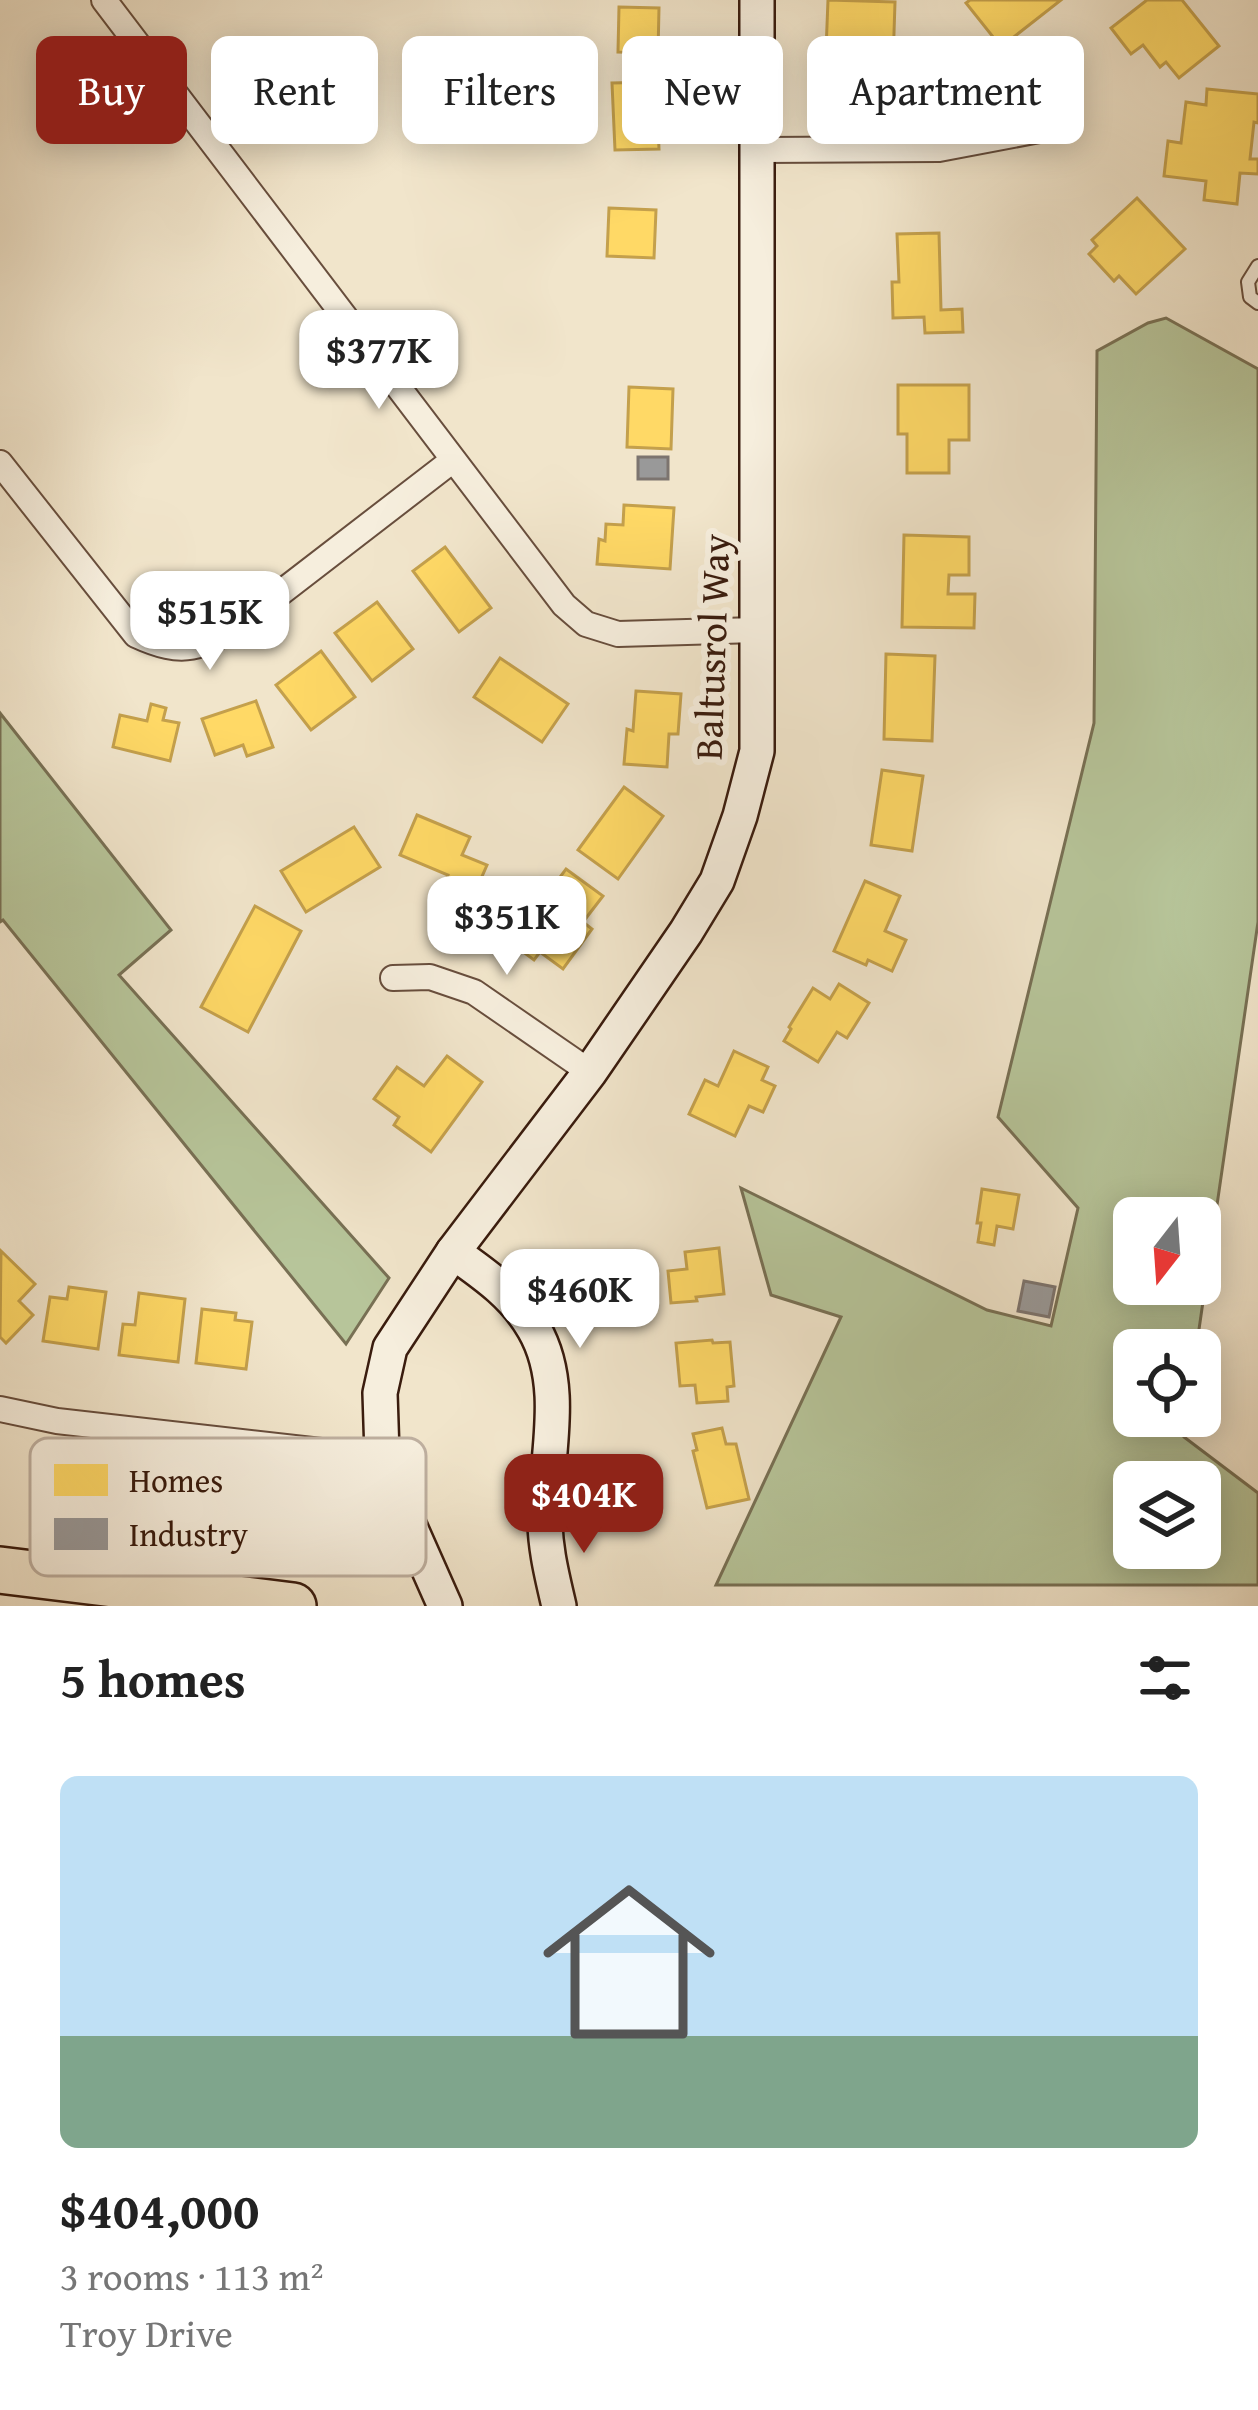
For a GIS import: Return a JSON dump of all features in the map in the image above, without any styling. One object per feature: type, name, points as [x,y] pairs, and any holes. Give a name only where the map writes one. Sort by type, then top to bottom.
[{"type":"highway","points":[[37,1576],[293,1606]]},
{"type":"street","points":[[104,0],[564,605],[586,624],[617,634],[756,630]]},
{"type":"street","name":"Baltusrol Way","points":[[381,1438],[380,1393],[390,1348],[453,1252],[590,1072],[686,932],[717,881],[757,751],[758,0]]},
{"type":"street","points":[[758,150],[939,149],[965,144]]},
{"type":"street","points":[[0,463],[136,635],[162,647],[189,649],[215,640],[244,621],[453,460]]},
{"type":"street","points":[[393,978],[430,977],[474,992],[590,1072]]},
{"type":"street","points":[[453,1252],[515,1302],[536,1331],[550,1368],[553,1408],[545,1518],[560,1606]]},
{"type":"street","points":[[0,1409],[208,1438]]},
{"type":"street","name":"Baltusrol Way","points":[[426,1563],[445,1606]]},
{"type":"lane","points":[[1258,266],[1248,282],[1250,297],[1258,303]]},
{"type":"green space","points":[[1166,318],[1258,369],[1258,922],[1218,1197],[1113,1197],[1113,1305],[1203,1305],[1199,1329],[1113,1329],[1113,1437],[1184,1437],[1216,1461],[1113,1461],[1113,1569],[1221,1569],[1221,1465],[1258,1493],[1258,1585],[716,1585],[841,1317],[771,1295],[741,1188],[987,1310],[1051,1326],[1078,1208],[998,1117],[1094,723],[1097,351]]},
{"type":"green space","points":[[0,713],[171,930],[119,975],[389,1278],[346,1344],[0,922]]},
{"type":"building: Homes","points":[[828,0],[895,2],[894,36],[827,36]]},
{"type":"building: Homes","points":[[1061,0],[1015,36],[992,36],[966,3]]},
{"type":"building: Homes","points":[[1147,0],[1182,0],[1219,46],[1179,78],[1166,62],[1160,67],[1143,45],[1131,54],[1111,28]]},
{"type":"building: Homes","points":[[619,7],[659,8],[658,36],[622,36],[622,52],[618,52]]},
{"type":"building: Homes","points":[[612,83],[622,83],[622,144],[659,144],[659,149],[615,150]]},
{"type":"building: Homes","points":[[1207,89],[1258,94],[1250,159],[1258,159],[1258,174],[1240,173],[1237,204],[1204,200],[1206,181],[1164,176],[1168,141],[1181,143],[1186,102],[1206,105]]},
{"type":"building: Homes","points":[[1137,198],[1185,249],[1136,294],[1119,276],[1114,281],[1089,254],[1097,246],[1092,240]]},
{"type":"building: Homes","points":[[609,208],[656,210],[654,258],[607,256]]},
{"type":"building: Homes","points":[[939,233],[941,310],[962,309],[963,332],[925,333],[924,317],[893,318],[892,282],[899,282],[897,234]]},
{"type":"building: Homes","points":[[898,385],[969,385],[969,440],[949,440],[949,473],[907,473],[907,434],[898,434]]},
{"type":"building: Homes","points":[[629,387],[673,389],[671,449],[627,447]]},
{"type":"building: Homes","points":[[624,505],[674,508],[670,569],[597,564],[599,539],[605,541],[606,524],[623,525]]},
{"type":"building: Homes","points":[[904,535],[969,537],[969,575],[949,575],[948,594],[975,594],[974,628],[902,627]]},
{"type":"building: Homes","points":[[445,547],[491,608],[459,632],[413,571]]},
{"type":"building: Homes","points":[[377,602],[413,649],[372,681],[335,633]]},
{"type":"building: Homes","points":[[321,651],[355,697],[311,730],[276,685]]},
{"type":"building: Homes","points":[[886,654],[935,656],[932,741],[884,739]]},
{"type":"building: Homes","points":[[500,658],[568,704],[542,742],[474,697]]},
{"type":"building: Homes","points":[[636,691],[681,694],[678,734],[669,734],[667,767],[624,764]]},
{"type":"building: Homes","points":[[256,701],[273,747],[247,756],[243,745],[215,755],[202,719]]},
{"type":"building: Homes","points":[[151,704],[166,708],[163,720],[179,723],[170,761],[113,747],[120,715],[147,721]]},
{"type":"building: Homes","points":[[882,770],[923,776],[912,851],[871,845]]},
{"type":"building: Homes","points":[[624,787],[663,816],[618,879],[578,850]]},
{"type":"building: Homes","points":[[417,815],[470,837],[462,855],[487,865],[472,899],[443,887],[448,875],[400,855]]},
{"type":"building: Homes","points":[[354,827],[380,867],[306,912],[281,871]]},
{"type":"building: Homes","points":[[566,869],[603,896],[583,922],[592,929],[563,969],[540,952],[534,960],[511,943]]},
{"type":"building: Homes","points":[[865,881],[900,896],[885,931],[906,940],[892,971],[834,951]]},
{"type":"building: Homes","points":[[255,906],[301,931],[248,1032],[201,1007]]},
{"type":"building: Homes","points":[[839,984],[869,1003],[847,1038],[837,1032],[818,1062],[784,1041],[813,988],[830,999]]},
{"type":"building: Homes","points":[[734,1051],[768,1067],[762,1080],[775,1086],[763,1112],[749,1106],[735,1136],[689,1114],[705,1080],[718,1086]]},
{"type":"building: Homes","points":[[447,1056],[482,1082],[431,1152],[394,1125],[399,1117],[374,1099],[397,1067],[424,1086]]},
{"type":"building: Homes","points":[[982,1189],[1019,1195],[1013,1229],[997,1226],[994,1245],[978,1242]]},
{"type":"building: Homes","points":[[719,1248],[724,1294],[671,1303],[668,1271],[687,1269],[685,1252]]},
{"type":"building: Homes","points":[[1,1251],[35,1284],[19,1301],[33,1315],[6,1343],[0,1337]]},
{"type":"building: Homes","points":[[69,1287],[106,1292],[98,1349],[43,1341],[50,1297],[67,1299]]},
{"type":"building: Homes","points":[[139,1293],[185,1299],[178,1362],[119,1355],[123,1324],[135,1325]]},
{"type":"building: Homes","points":[[202,1309],[236,1313],[235,1320],[252,1322],[246,1369],[196,1363]]},
{"type":"building: Homes","points":[[730,1342],[734,1386],[727,1387],[728,1401],[697,1403],[695,1385],[680,1386],[676,1343]]},
{"type":"building: Homes","points":[[722,1428],[726,1444],[736,1444],[749,1499],[707,1508],[693,1434]]},
{"type":"building: Industry","points":[[638,457],[668,457],[668,479],[638,479]]},
{"type":"building: Industry","points":[[1024,1281],[1055,1287],[1049,1317],[1018,1311]]}]
